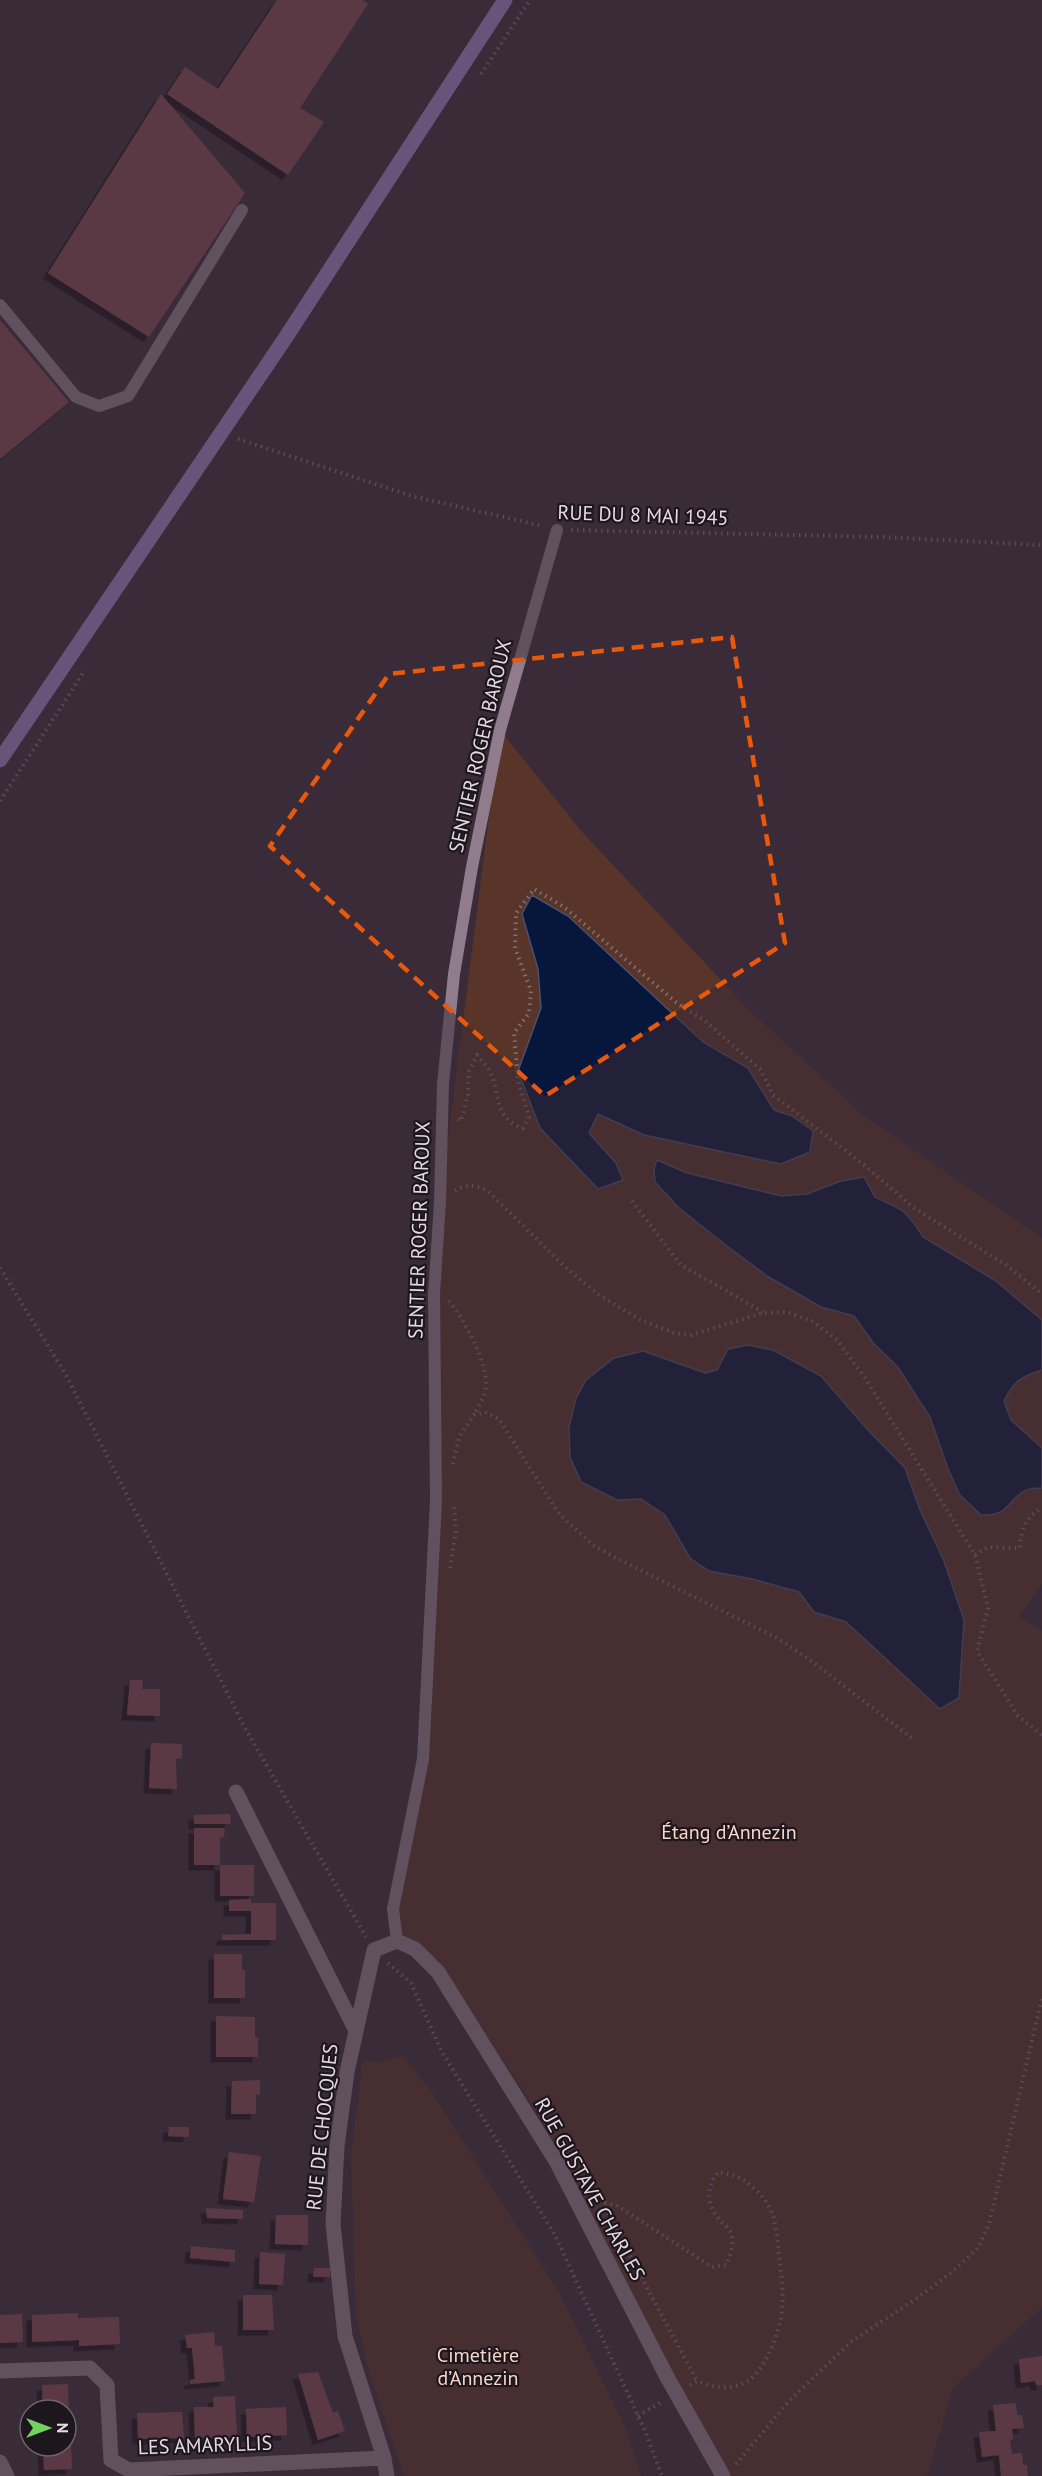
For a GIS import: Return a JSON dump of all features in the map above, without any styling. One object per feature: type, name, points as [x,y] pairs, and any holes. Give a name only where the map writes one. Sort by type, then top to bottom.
[{"type":"main road","points":[[0,760],[221,433],[505,0]]},
{"type":"street","name":"RUE DE CHOCQUES","points":[[236,1792],[355,2029]]},
{"type":"street","points":[[374,1950],[397,1941]]},
{"type":"street","name":"RUE GUSTAVE CHARLES","points":[[397,1941],[415,1949],[438,1972],[550,2151],[676,2393],[729,2472]]},
{"type":"street","name":"RUE DE CHOCQUES","points":[[374,1950],[363,2006],[355,2029],[337,2146],[333,2224],[345,2336],[384,2458],[387,2476]]},
{"type":"street","name":"LES AMARYLLIS","points":[[0,2371],[90,2368],[106,2385],[111,2460],[129,2470],[384,2458]]},
{"type":"street","points":[[0,2462],[7,2476]]},
{"type":"lane","points":[[0,305],[76,397],[99,406],[128,396],[242,210]]},
{"type":"lane","name":"SENTIER ROGER BAROUX","points":[[397,1941],[393,1909],[423,1759],[436,1500],[434,1294],[440,1202],[442,1108],[454,974],[471,867],[500,730],[557,530]]},
{"type":"path","name":"RUE DU 8 MAI 1945","points":[[221,433],[412,496],[557,530],[882,537],[1042,545]]},
{"type":"path","points":[[442,1108],[461,1121],[468,1095],[469,1071],[477,1055],[490,1071],[497,1102],[512,1124],[523,1128],[529,1117],[518,1082],[514,1033],[529,1013],[531,991],[515,948],[516,913],[534,889],[564,907],[678,1004],[704,1020],[761,1070],[772,1095],[863,1164],[914,1208],[1006,1265],[1042,1294]]},
{"type":"path","points":[[440,1202],[465,1185],[474,1185],[488,1191],[564,1266],[599,1295],[639,1318],[674,1333],[691,1335],[764,1313],[787,1312],[812,1321],[837,1340],[865,1378],[975,1555],[988,1608],[977,1652],[1018,1716],[1042,1735]]},
{"type":"path","points":[[632,1201],[681,1265],[764,1313]]},
{"type":"path","points":[[0,1268],[66,1375],[245,1728],[374,1950],[411,1983],[442,2052],[555,2235],[638,2416],[662,2476]]},
{"type":"path","points":[[434,1294],[448,1300],[458,1311],[475,1345],[486,1382],[483,1398],[459,1437],[452,1468]]},
{"type":"path","points":[[474,1415],[485,1412],[499,1419],[559,1514],[593,1545],[779,1639],[914,1739]]},
{"type":"path","points":[[448,1574],[456,1531],[453,1504]]},
{"type":"path","points":[[975,1555],[988,1547],[1020,1548],[1021,1529],[1032,1514],[1042,1507]]},
{"type":"path","points":[[729,2472],[791,2399],[852,2341],[916,2300],[978,2248],[989,2224],[1042,1998]]},
{"type":"path","points":[[718,2172],[736,2175],[751,2185],[767,2204],[775,2223],[782,2307],[779,2328],[769,2353],[756,2372],[744,2384],[728,2388],[710,2386],[697,2381],[611,2221],[605,2204],[616,2205],[712,2267],[726,2265],[732,2250],[731,2232],[714,2214],[708,2199],[710,2182],[718,2172]]},
{"type":"path","points":[[638,2416],[697,2381]]},
{"type":"highlighted area","points":[[732,637],[785,943],[545,1096],[270,846],[389,674]]},
{"type":"green space","name":"Étang d’Annezin","points":[[500,730],[582,832],[750,1011],[865,1117],[1042,1238],[1042,1584],[1019,1616],[1042,1631],[1042,2307],[953,2388],[927,2476],[725,2476],[531,2102],[438,1961],[396,1936],[423,1759],[440,1202]]},
{"type":"green space","name":"Cimetière d’Annezin","points":[[403,2056],[430,2090],[560,2294],[626,2430],[641,2476],[404,2476],[370,2376],[356,2315],[351,2154],[363,2061],[381,2062]]},
{"type":"water","points":[[532,895],[568,916],[703,1042],[748,1068],[774,1110],[792,1116],[813,1131],[810,1152],[781,1164],[644,1135],[598,1114],[589,1133],[616,1163],[623,1180],[598,1189],[540,1128],[518,1071],[541,1008],[538,969],[522,914]]},
{"type":"water","points":[[657,1160],[687,1173],[781,1196],[807,1194],[841,1181],[864,1177],[875,1197],[902,1210],[923,1237],[996,1281],[1042,1320],[1042,1370],[1018,1381],[1004,1401],[1011,1420],[1042,1448],[1042,1488],[1030,1489],[1020,1494],[999,1513],[981,1515],[960,1495],[948,1469],[930,1417],[897,1366],[874,1344],[854,1316],[821,1307],[767,1276],[679,1208],[655,1182],[654,1168]]},
{"type":"water","points":[[748,1345],[773,1350],[821,1376],[905,1468],[920,1510],[944,1561],[964,1620],[959,1698],[940,1709],[846,1622],[814,1612],[799,1592],[752,1579],[709,1571],[690,1558],[665,1515],[641,1499],[617,1500],[581,1482],[570,1457],[569,1427],[576,1398],[586,1380],[614,1358],[643,1351],[705,1373],[717,1370],[728,1349]]},
{"type":"building","points":[[277,0],[362,0],[368,4],[300,108],[324,122],[288,175],[167,94],[185,67],[218,89]]},
{"type":"building","points":[[161,94],[245,193],[149,337],[48,273]]},
{"type":"building","points":[[0,320],[69,402],[0,459]]},
{"type":"building","points":[[130,1680],[143,1680],[142,1689],[160,1689],[160,1716],[127,1715]]},
{"type":"building","points":[[151,1743],[182,1744],[182,1758],[176,1759],[177,1789],[149,1788]]},
{"type":"building","points":[[230,1814],[231,1824],[194,1824],[194,1815]]},
{"type":"building","points":[[194,1828],[225,1828],[224,1837],[220,1838],[220,1865],[194,1865]]},
{"type":"building","points":[[220,1865],[254,1865],[254,1896],[220,1896]]},
{"type":"building","points":[[251,1899],[251,1903],[276,1903],[276,1940],[222,1940],[222,1935],[251,1934],[251,1911],[229,1911],[229,1900]]},
{"type":"building","points":[[214,1954],[242,1954],[242,1970],[245,1970],[245,1998],[214,1998]]},
{"type":"building","points":[[216,2016],[255,2017],[258,2057],[216,2057]]},
{"type":"building","points":[[260,2080],[260,2094],[256,2095],[256,2114],[231,2114],[232,2081]]},
{"type":"building","points":[[169,2127],[189,2127],[189,2137],[168,2136]]},
{"type":"building","points":[[229,2152],[261,2156],[254,2202],[223,2199]]},
{"type":"building","points":[[206,2208],[243,2210],[243,2219],[207,2218]]},
{"type":"building","points":[[276,2215],[308,2215],[308,2245],[275,2244]]},
{"type":"building","points":[[191,2246],[235,2250],[235,2262],[190,2258]]},
{"type":"building","points":[[260,2252],[285,2254],[283,2285],[259,2284]]},
{"type":"building","points":[[314,2268],[330,2268],[330,2277],[313,2277]]},
{"type":"building","points":[[243,2295],[272,2295],[274,2330],[243,2330]]},
{"type":"building","points":[[78,2313],[78,2318],[119,2317],[120,2344],[79,2346],[79,2340],[32,2342],[32,2315]]},
{"type":"building","points":[[22,2314],[23,2342],[0,2343],[0,2315]]},
{"type":"building","points":[[214,2332],[215,2346],[222,2346],[225,2381],[190,2384],[190,2380],[195,2379],[192,2348],[187,2348],[185,2335]]},
{"type":"building","points":[[1042,2356],[1042,2385],[1036,2385],[1035,2381],[1021,2383],[1019,2359]]},
{"type":"building","points":[[318,2372],[333,2413],[338,2411],[345,2431],[318,2440],[298,2374]]},
{"type":"building","points":[[68,2384],[68,2398],[43,2398],[42,2385]]},
{"type":"building","points":[[235,2396],[237,2437],[195,2438],[194,2407],[214,2407],[213,2397]]},
{"type":"building","points":[[1016,2403],[1017,2415],[1022,2415],[1024,2428],[1012,2429],[1013,2439],[1010,2440],[1012,2454],[1022,2453],[1023,2465],[1027,2465],[1028,2476],[1001,2476],[999,2455],[982,2457],[979,2432],[996,2431],[993,2405]]},
{"type":"building","points":[[286,2407],[287,2435],[247,2437],[246,2409]]},
{"type":"building","points":[[182,2412],[184,2438],[138,2439],[137,2413]]},
{"type":"building","points":[[44,2458],[72,2458],[72,2469],[44,2470]]}]
